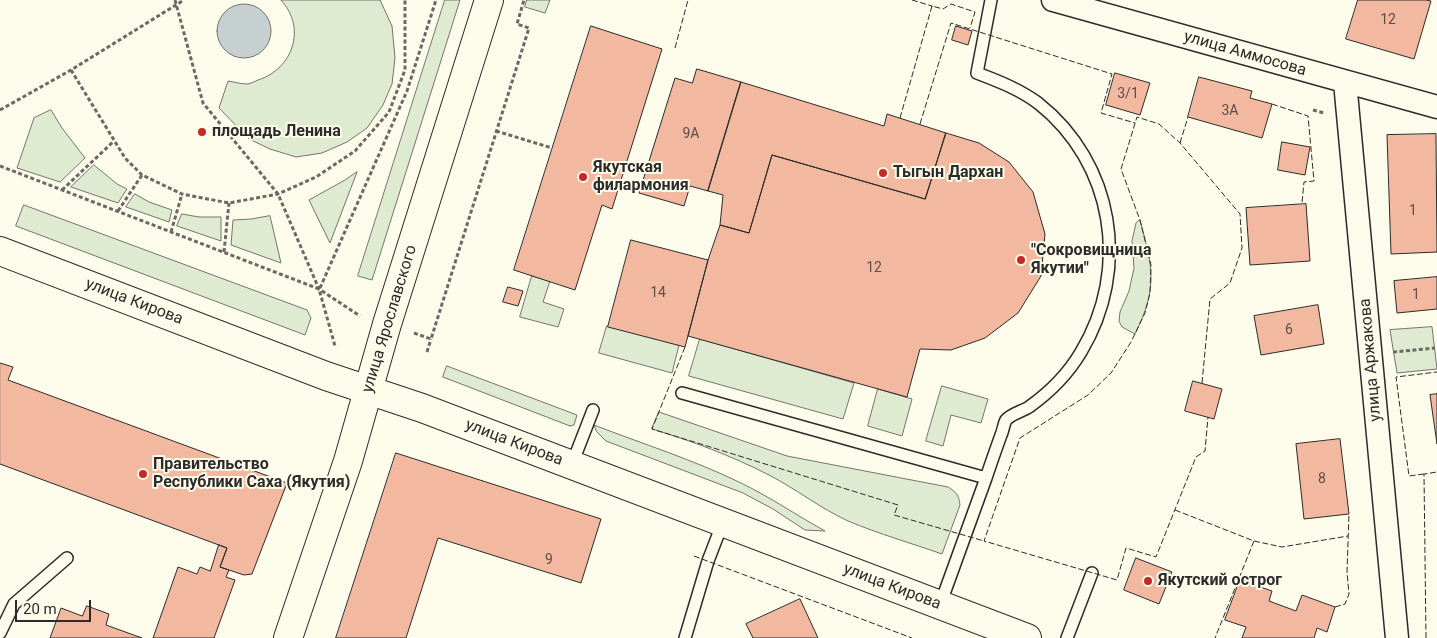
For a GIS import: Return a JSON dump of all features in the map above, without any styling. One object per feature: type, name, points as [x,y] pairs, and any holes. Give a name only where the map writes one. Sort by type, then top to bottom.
[{"type":"street","name":"улица Ярославского","points":[[288,638],[348,461],[387,324],[489,0]]},
{"type":"street","name":"улица Аммосова","points":[[1053,0],[1437,107]]},
{"type":"street","name":"улица Аржакова","points":[[1345,82],[1397,638]]},
{"type":"street","name":"улица Кирова","points":[[0,251],[326,376],[422,408],[572,464],[1027,638]]},
{"type":"lane","points":[[940,605],[1006,420],[1048,392],[1080,354],[1102,308],[1110,258],[1105,208],[1087,161],[1073,140],[1038,103],[1016,89],[977,73],[991,0]]},
{"type":"lane","points":[[682,393],[986,478]]},
{"type":"lane","points":[[572,464],[593,410]]},
{"type":"lane","points":[[685,638],[708,561],[723,522]]},
{"type":"lane","points":[[0,633],[14,604],[67,558]]},
{"type":"lane","points":[[1067,638],[1092,573]]},
{"type":"path","points":[[175,0],[203,103],[278,194],[319,289],[335,346]]},
{"type":"path","points":[[0,110],[72,70],[184,0]]},
{"type":"path","points":[[72,70],[125,158],[142,175],[182,194],[228,203],[278,194],[316,177],[355,151],[389,112],[405,70],[405,0]]},
{"type":"path","points":[[319,289],[407,91],[436,0]]},
{"type":"path","points":[[427,352],[529,28],[517,24],[524,0]]},
{"type":"path","points":[[496,131],[552,148]]},
{"type":"path","points":[[62,190],[114,141]]},
{"type":"path","points":[[0,166],[319,289],[360,316]]},
{"type":"path","points":[[118,212],[142,175]]},
{"type":"path","points":[[171,232],[182,194]]},
{"type":"path","points":[[224,252],[228,203]]},
{"type":"path","points":[[414,333],[431,339]]},
{"type":"path","points":[[1385,352],[1435,348]]},
{"type":"green space","points":[[281,0],[380,0],[392,26],[395,58],[392,84],[383,105],[367,128],[347,142],[322,153],[296,157],[270,149],[249,139],[219,108],[228,81],[245,84],[251,83],[270,75],[288,57],[294,35],[293,23],[289,11]]},
{"type":"green space","points":[[445,0],[460,0],[372,280],[358,276]]},
{"type":"green space","points":[[527,0],[550,0],[545,13],[525,7]]},
{"type":"green space","points":[[51,110],[85,158],[60,182],[17,168],[34,118]]},
{"type":"green space","points":[[94,165],[117,184],[127,189],[118,203],[71,187]]},
{"type":"green space","points":[[357,172],[330,243],[309,200]]},
{"type":"green space","points":[[135,194],[149,202],[172,210],[169,222],[126,207]]},
{"type":"green space","points":[[24,205],[307,310],[311,318],[305,335],[16,226]]},
{"type":"green space","points":[[182,214],[199,217],[221,217],[221,241],[177,226]]},
{"type":"green space","points":[[270,216],[281,263],[231,245],[233,220]]},
{"type":"green space","points":[[1140,220],[1148,252],[1151,278],[1147,303],[1135,334],[1122,327],[1119,321],[1134,268],[1132,241],[1136,223]]},
{"type":"green space","points":[[532,276],[550,281],[543,302],[564,309],[558,327],[520,317]]},
{"type":"green space","points":[[607,326],[679,345],[672,373],[599,353]]},
{"type":"green space","points":[[1432,327],[1437,369],[1397,373],[1390,330]]},
{"type":"green space","points":[[700,339],[854,383],[843,419],[689,376]]},
{"type":"green space","points":[[447,366],[577,415],[574,425],[570,426],[443,377]]},
{"type":"green space","points":[[942,386],[988,399],[981,423],[951,415],[943,446],[926,441]]},
{"type":"green space","points":[[878,389],[912,399],[902,436],[868,426]]},
{"type":"green space","points":[[659,412],[787,456],[948,487],[957,494],[960,505],[942,554],[848,521],[779,480],[741,461],[652,429]]},
{"type":"green space","points":[[594,425],[687,460],[741,483],[825,531],[805,530],[773,509],[743,493],[606,441],[597,432]]},
{"type":"shaded area","points":[[239,4],[249,4],[259,8],[267,16],[271,31],[267,46],[259,54],[249,58],[239,58],[229,54],[221,46],[217,36],[217,26],[221,16],[229,8]]},
{"type":"building","points":[[1358,0],[1431,1],[1414,59],[1346,39]]},
{"type":"building","name":"Якутская филармония","points":[[591,26],[662,49],[612,209],[602,205],[575,290],[514,270]]},
{"type":"building","points":[[956,26],[972,31],[968,45],[952,40]]},
{"type":"building","points":[[697,69],[741,82],[708,191],[690,186],[684,206],[639,193],[675,78],[692,83]]},
{"type":"building","points":[[1115,73],[1150,83],[1140,115],[1106,105]]},
{"type":"building","points":[[1199,77],[1252,91],[1250,98],[1272,104],[1262,138],[1188,117]]},
{"type":"building","name":"Тыгын Дархан","points":[[741,82],[884,126],[887,114],[946,133],[925,199],[772,155],[749,233],[720,225],[723,195],[708,191]]},
{"type":"building","points":[[946,133],[979,143],[1009,162],[1033,192],[1045,234],[1041,276],[1018,313],[985,338],[951,350],[920,349],[907,397],[688,336],[708,260],[720,225],[749,233],[772,155],[925,199]]},
{"type":"building","points":[[1436,134],[1437,252],[1391,254],[1387,135]]},
{"type":"building","points":[[1282,142],[1310,147],[1305,175],[1278,170]]},
{"type":"building","points":[[1306,204],[1310,261],[1250,265],[1246,208]]},
{"type":"building","points":[[631,240],[708,260],[685,347],[608,327]]},
{"type":"building","points":[[1437,277],[1437,309],[1397,313],[1394,281]]},
{"type":"building","points":[[508,287],[523,291],[518,306],[503,302]]},
{"type":"building","points":[[1318,305],[1324,344],[1261,355],[1254,316]]},
{"type":"building","name":"Правительство Республики Саха (Якутия)","points":[[0,363],[13,367],[8,380],[287,483],[252,574],[244,575],[220,567],[227,548],[0,464]]},
{"type":"building","points":[[1193,381],[1222,389],[1214,419],[1185,411]]},
{"type":"building","points":[[1437,394],[1437,444],[1430,395]]},
{"type":"building","points":[[1340,439],[1349,514],[1304,519],[1296,444]]},
{"type":"building","points":[[396,453],[601,519],[581,583],[438,538],[406,638],[336,638]]},
{"type":"building","points":[[219,545],[227,548],[220,567],[229,570],[226,577],[235,580],[214,638],[153,638],[178,567],[197,574],[200,567],[210,571]]},
{"type":"building","name":"Якутский острог","points":[[1136,558],[1172,572],[1159,604],[1124,590]]},
{"type":"building","points":[[1240,580],[1272,591],[1269,601],[1296,611],[1302,595],[1335,607],[1327,632],[1317,628],[1314,638],[1242,638],[1246,627],[1225,620]]},
{"type":"building","points":[[800,599],[818,638],[753,638],[746,624]]},
{"type":"building","points":[[87,606],[109,614],[106,625],[142,638],[50,638],[61,608],[82,616]]},
{"type":"fence","points":[[675,48],[688,0]]},
{"type":"fence","points":[[912,0],[932,7]]},
{"type":"fence","points":[[900,118],[932,6],[943,9],[951,4],[975,12],[970,28]]},
{"type":"fence","points":[[920,124],[951,23],[1112,74],[1101,113],[1135,123]]},
{"type":"fence","points":[[1272,104],[1308,116],[1314,181],[1304,182],[1302,203]]},
{"type":"fence","points":[[1202,383],[1210,299],[1230,283],[1242,248],[1240,214],[1180,143],[1159,124],[1137,117],[1121,169],[1140,220],[1151,265],[1150,293],[1145,313],[1131,342],[1111,373],[1088,395],[1020,438],[984,541],[1117,580],[1126,548],[1156,557],[1196,457],[1205,451],[1208,417]]},
{"type":"fence","points":[[1180,143],[1188,117]]},
{"type":"fence","points":[[685,347],[652,429],[898,505],[894,515],[984,541]]},
{"type":"fence","points":[[1424,474],[1409,476],[1396,377],[1437,372]]},
{"type":"fence","points":[[1426,638],[1424,474],[1437,472]]},
{"type":"fence","points":[[1175,510],[1254,541],[1215,638]]},
{"type":"fence","points":[[1335,607],[1345,604],[1349,594],[1347,572],[1349,514]]},
{"type":"fence","points":[[1254,541],[1282,547],[1348,536]]},
{"type":"fence","points":[[694,556],[912,638]]},
{"type":"place","name":"площадь Ленина","points":[[202,132]]},
{"type":"place","name":"Тыгын Дархан","points":[[883,173]]},
{"type":"place","name":"Якутская филармония","points":[[583,177]]},
{"type":"place","name":"\"Сокровищница Якутии\"","points":[[1021,260]]},
{"type":"place","name":"Правительство Республики Саха (Якутия)","points":[[143,474]]},
{"type":"place","name":"Якутский острог","points":[[1148,581]]}]
